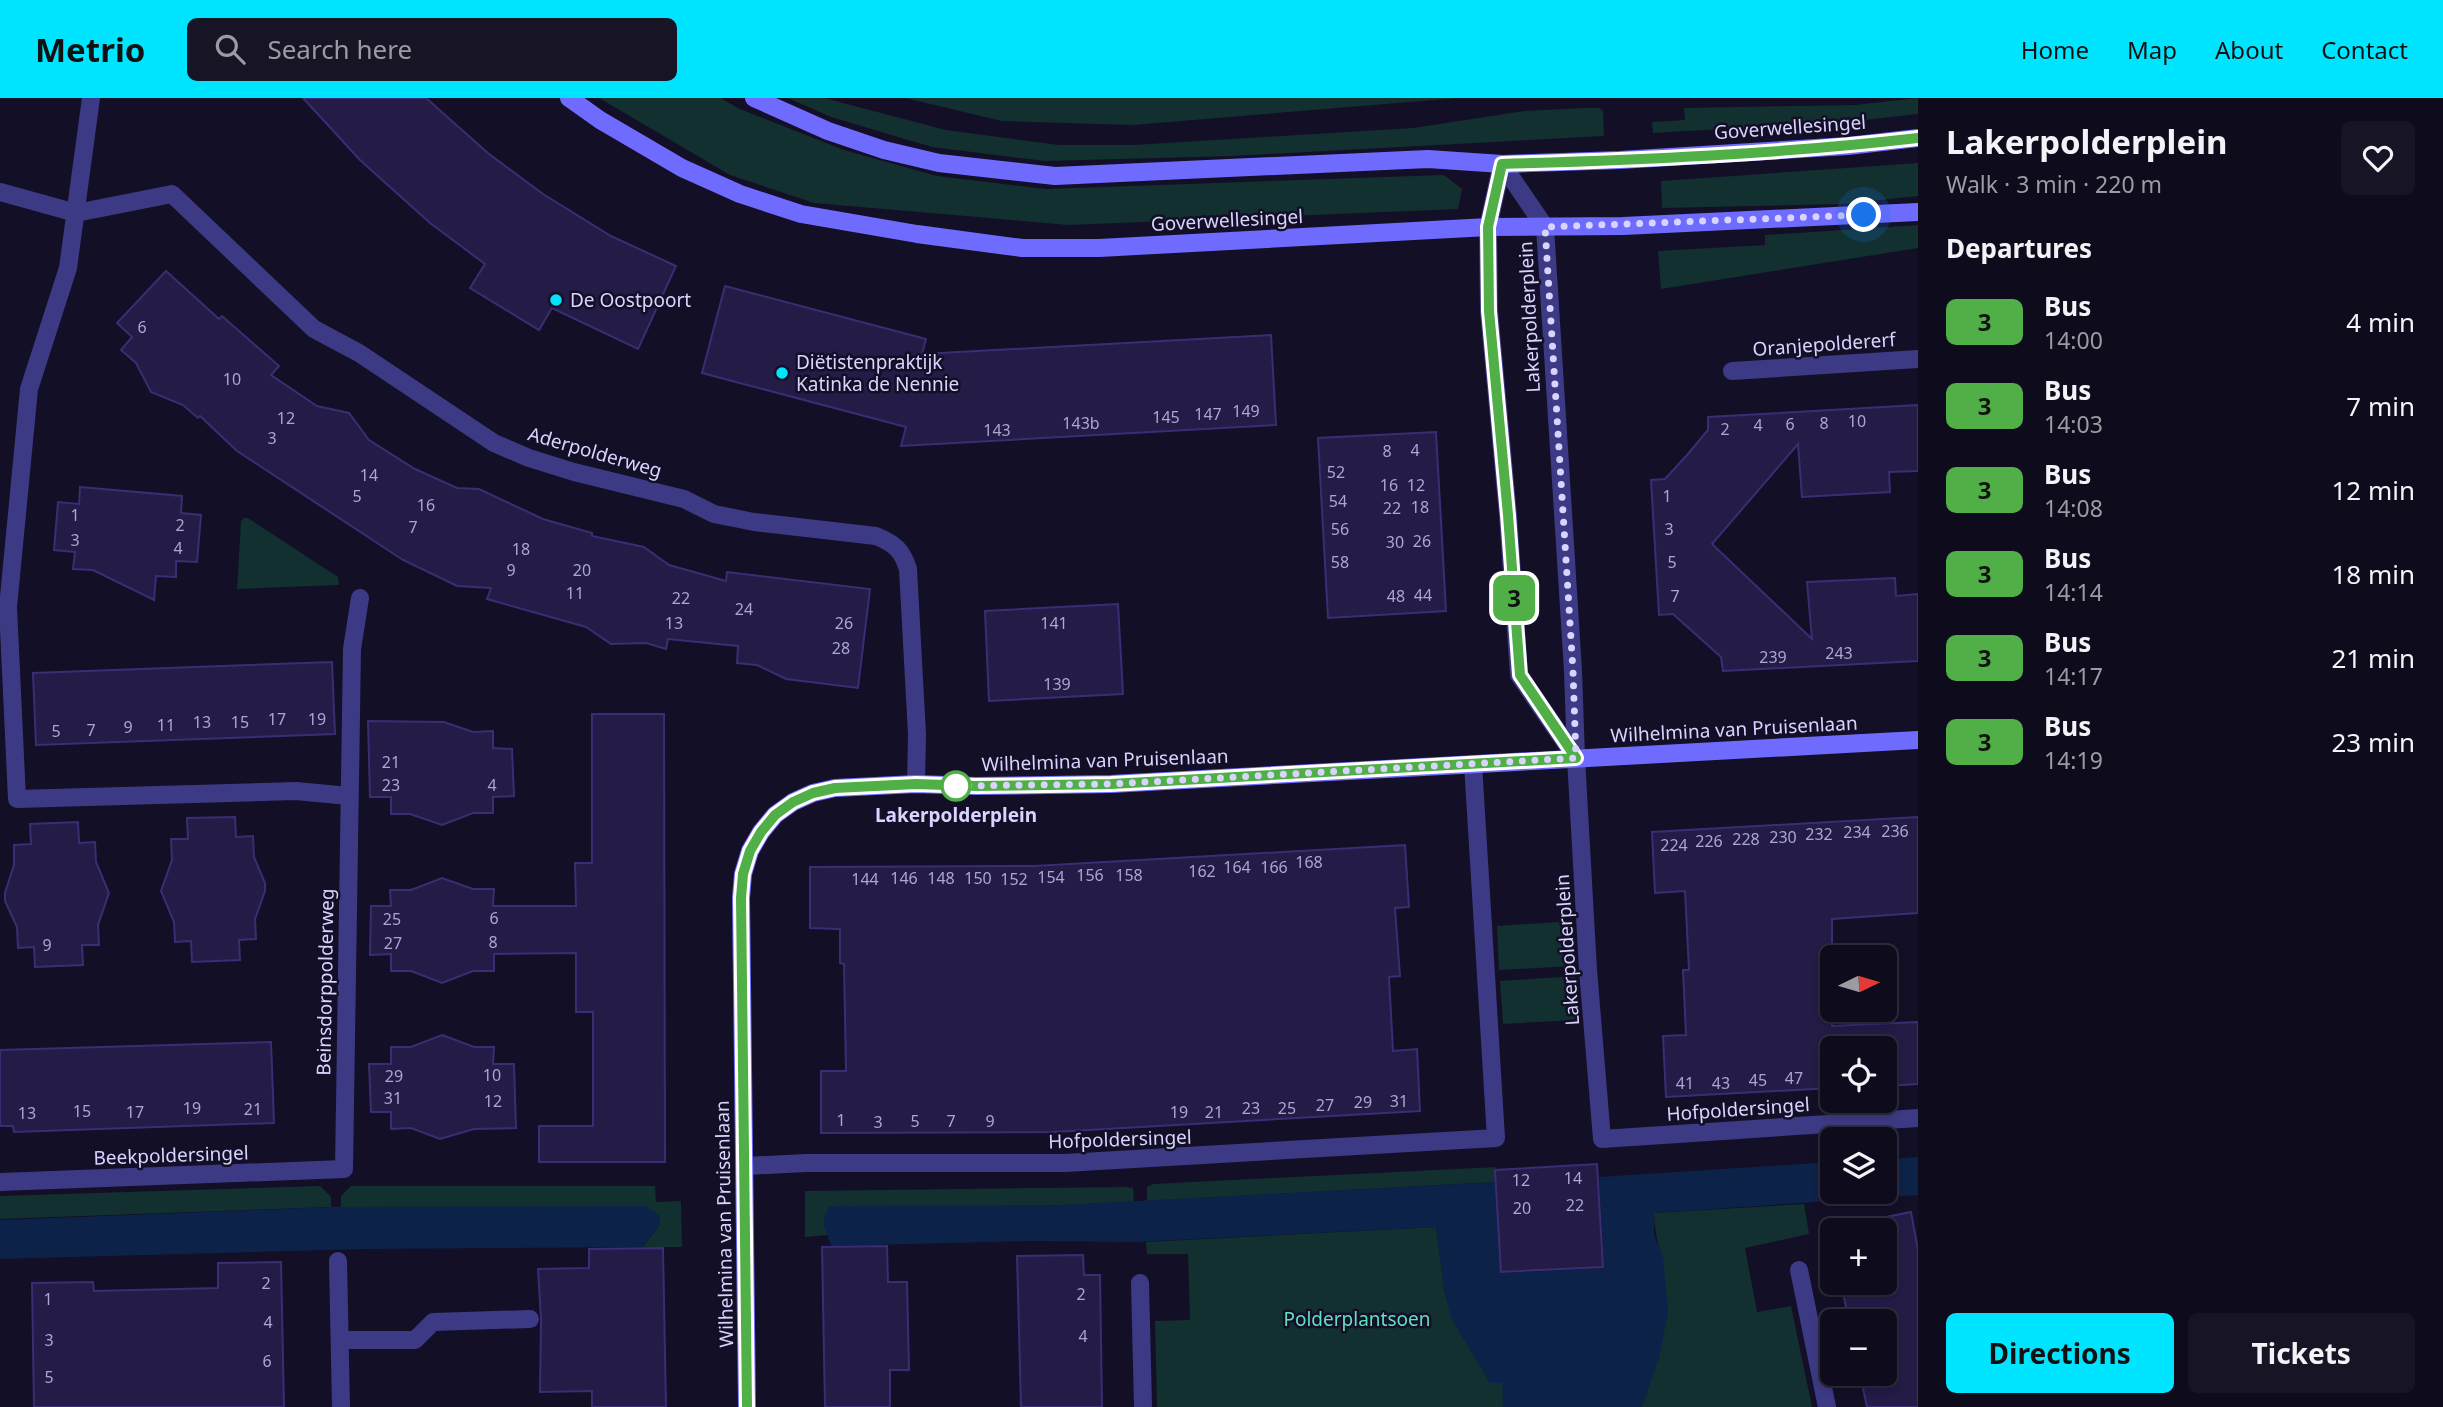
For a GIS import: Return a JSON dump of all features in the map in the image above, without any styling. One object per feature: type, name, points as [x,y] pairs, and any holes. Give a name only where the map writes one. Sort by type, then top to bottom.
[{"type":"main road","name":"Goverwellesingel","points":[[569,98],[600,120],[682,168],[740,194],[801,214],[917,234],[1022,248],[1099,248],[1488,227],[1918,212]]},
{"type":"main road","name":"Goverwellesingel","points":[[754,98],[828,131],[884,150],[939,163],[1055,176],[1429,159],[1502,164],[1620,160],[1848,146],[1918,138]]},
{"type":"main road","name":"Wilhelmina van Pruisenlaan","points":[[747,1407],[741,898],[743,874],[750,851],[775,815],[793,802],[813,793],[835,788],[916,784],[1111,784],[1918,740]]},
{"type":"street","points":[[91,98],[68,268],[29,389],[8,607],[8,799],[296,791],[349,796]]},
{"type":"street","name":"Lakerpolderplein","points":[[1502,164],[1488,227],[1489,311],[1520,675],[1576,758]]},
{"type":"street","name":"Lakerpolderplein","points":[[1502,164],[1545,227],[1573,671],[1588,970],[1602,1139]]},
{"type":"street","name":"Aderpolderweg","points":[[0,192],[76,213],[172,194],[314,329],[359,353],[494,443],[574,472],[684,499],[714,514],[754,522],[876,537],[894,543],[903,554],[908,569],[917,734],[916,784]]},
{"type":"street","name":"Oranjepoldererf","points":[[1732,371],[1918,359]]},
{"type":"street","name":"Beinsdorppolderweg","points":[[344,1169],[352,649],[360,598]]},
{"type":"street","name":"Hofpoldersingel","points":[[746,1166],[806,1163],[1065,1163],[1496,1138],[1473,764]]},
{"type":"street","name":"Hofpoldersingel","points":[[1602,1139],[1918,1118]]},
{"type":"street","name":"Beekpoldersingel","points":[[0,1182],[344,1169]]},
{"type":"street","points":[[338,1261],[341,1407]]},
{"type":"street","points":[[1800,1270],[1827,1407]]},
{"type":"street","points":[[1140,1283],[1143,1407]]},
{"type":"street","points":[[340,1340],[415,1340],[433,1322],[530,1319]]},
{"type":"green space","points":[[599,98],[720,98],[740,109],[844,150],[937,176],[1046,189],[1444,175],[1462,189],[1458,209],[1069,225],[814,203],[730,175]]},
{"type":"green space","points":[[788,98],[824,98],[946,130],[1059,145],[1134,145],[1413,128],[1524,111],[1585,108],[1599,108],[1603,111],[1604,136],[1232,156],[1045,161],[932,147],[831,117]]},
{"type":"green space","points":[[905,98],[1458,98],[1133,125],[1002,121]]},
{"type":"green space","points":[[1918,98],[1918,114],[1855,121],[1653,133],[1652,122],[1685,120],[1684,108],[1855,105]]},
{"type":"green space","points":[[1918,163],[1918,196],[1842,204],[1662,208],[1661,181]]},
{"type":"green space","points":[[1918,225],[1918,248],[1661,289],[1658,251],[1765,245],[1765,235]]},
{"type":"green space","points":[[248,518],[338,577],[339,585],[237,589],[241,521]]},
{"type":"green space","points":[[1572,921],[1574,966],[1499,970],[1497,926]]},
{"type":"green space","points":[[1575,976],[1577,1020],[1503,1024],[1500,981]]},
{"type":"green space","points":[[1497,1167],[1496,1182],[1147,1201],[1147,1187],[1153,1184]]},
{"type":"green space","points":[[320,1186],[331,1197],[331,1207],[0,1219],[0,1196]]},
{"type":"green space","points":[[351,1186],[655,1186],[656,1202],[681,1201],[682,1247],[643,1247],[660,1225],[341,1208],[341,1196]]},
{"type":"green space","points":[[1133,1188],[1134,1202],[827,1216],[824,1217],[828,1235],[805,1237],[805,1191]]},
{"type":"green space","name":"Polderplantsoen","points":[[1804,1204],[1809,1234],[1745,1248],[1757,1312],[1791,1306],[1812,1407],[1157,1407],[1155,1321],[1190,1320],[1188,1254],[1147,1254],[1146,1242],[1436,1227],[1445,1293],[1664,1278],[1654,1213]]},
{"type":"water","points":[[1918,1157],[1918,1195],[1897,1196],[1897,1158]]},
{"type":"water","points":[[1820,1163],[1820,1202],[1654,1213],[1654,1235],[1663,1257],[1668,1313],[1659,1358],[1642,1407],[1503,1407],[1502,1383],[1490,1383],[1451,1318],[1436,1227],[1136,1242],[1031,1241],[831,1246],[824,1225],[824,1217],[830,1206],[1060,1205],[1496,1182],[1501,1273],[1604,1268],[1599,1177]]},
{"type":"water","points":[[645,1206],[659,1215],[660,1225],[643,1247],[364,1249],[0,1259],[0,1220],[331,1207]]},
{"type":"building","points":[[303,98],[426,98],[489,154],[543,194],[611,236],[676,266],[638,349],[552,308],[539,330],[470,288],[485,264],[430,223],[360,160]]},
{"type":"building","points":[[166,271],[219,319],[222,316],[279,366],[271,375],[317,406],[349,413],[369,440],[415,469],[457,488],[479,489],[543,519],[592,533],[592,536],[644,547],[669,565],[726,581],[727,572],[870,589],[858,688],[786,679],[757,665],[737,663],[738,646],[668,639],[666,649],[646,643],[611,644],[586,627],[487,599],[491,588],[457,586],[403,560],[237,451],[200,416],[198,418],[183,405],[151,392],[136,363],[121,350],[132,337],[117,323]]},
{"type":"building","points":[[725,286],[926,339],[922,354],[1271,335],[1276,425],[901,446],[906,427],[702,373]]},
{"type":"building","points":[[1918,405],[1918,471],[1889,472],[1890,492],[1802,497],[1798,444],[1712,544],[1812,639],[1807,582],[1895,578],[1896,596],[1918,594],[1918,661],[1723,671],[1721,657],[1673,614],[1659,615],[1651,480],[1665,479],[1687,455],[1708,430],[1708,417]]},
{"type":"building","points":[[1436,432],[1446,611],[1328,618],[1318,438]]},
{"type":"building","points":[[80,487],[182,496],[181,513],[201,515],[197,562],[176,561],[176,577],[156,576],[154,600],[93,570],[73,569],[75,552],[54,550],[58,502],[79,504]]},
{"type":"building","points":[[1118,604],[1123,694],[989,701],[985,611]]},
{"type":"building","points":[[332,662],[335,734],[36,745],[33,673]]},
{"type":"building","points":[[592,714],[664,714],[665,1162],[539,1162],[539,1126],[593,1126],[593,1012],[576,1012],[576,953],[494,954],[494,971],[473,971],[442,983],[411,971],[391,971],[391,954],[370,955],[371,906],[391,906],[390,890],[411,890],[442,878],[473,889],[494,889],[493,906],[576,906],[575,863],[592,863]]},
{"type":"building","points":[[368,721],[444,722],[473,732],[493,731],[493,748],[512,749],[514,796],[493,797],[493,813],[473,813],[442,825],[410,814],[391,814],[391,797],[370,797]]},
{"type":"building","points":[[235,817],[236,837],[253,836],[254,857],[265,883],[265,891],[255,919],[256,939],[239,940],[240,960],[192,962],[191,941],[175,942],[174,922],[161,891],[172,860],[171,839],[188,839],[187,818]]},
{"type":"building","points":[[1918,817],[1918,913],[1832,919],[1832,945],[1820,945],[1820,1022],[1832,1022],[1832,1026],[1918,1022],[1918,1084],[1897,1085],[1897,1036],[1820,1036],[1820,1089],[1666,1097],[1663,1036],[1686,1035],[1683,970],[1689,970],[1685,891],[1655,893],[1652,832]]},
{"type":"building","points":[[78,822],[79,843],[95,842],[96,862],[109,893],[98,925],[99,945],[82,945],[83,965],[35,967],[34,947],[18,948],[17,927],[5,901],[14,865],[14,845],[31,844],[30,824]]},
{"type":"building","points":[[1405,845],[1409,907],[1395,908],[1400,976],[1389,977],[1393,1051],[1417,1049],[1420,1111],[1054,1132],[821,1133],[821,1071],[846,1071],[844,964],[840,963],[840,929],[810,928],[810,867],[1034,866]]},
{"type":"building","points":[[442,1035],[474,1047],[494,1047],[493,1064],[514,1064],[516,1128],[474,1129],[440,1139],[411,1128],[391,1129],[391,1112],[371,1112],[369,1064],[391,1064],[391,1047],[411,1047]]},
{"type":"building","points":[[271,1042],[274,1123],[14,1132],[13,1126],[0,1126],[0,1050]]},
{"type":"building","points":[[1597,1164],[1603,1267],[1501,1272],[1495,1170]]},
{"type":"building","points":[[1911,1212],[1918,1250],[1918,1407],[1867,1407],[1863,1386],[1897,1386],[1897,1309],[1846,1309],[1844,1295],[1897,1295],[1897,1218],[1881,1218]]},
{"type":"building","points":[[887,1246],[888,1282],[907,1282],[909,1370],[890,1370],[890,1407],[825,1407],[822,1247]]},
{"type":"building","points":[[663,1248],[666,1407],[592,1407],[592,1391],[540,1392],[541,1319],[538,1269],[589,1268],[589,1249]]},
{"type":"building","points":[[1083,1255],[1084,1275],[1100,1275],[1102,1407],[1021,1407],[1017,1256]]},
{"type":"building","points":[[281,1262],[284,1407],[34,1407],[32,1283],[93,1282],[94,1291],[218,1288],[218,1263]]},
{"type":"bus line","name":"3","points":[[747,1407],[741,898],[743,874],[750,851],[775,815],[793,802],[813,793],[835,788],[916,784],[1111,784],[1576,758],[1520,675],[1489,311],[1488,227],[1502,164],[1620,160],[1848,146],[1918,138]]},
{"type":"place","name":"De Oostpoort","points":[[556,300]]},
{"type":"place","name":"Diëtistenpraktijk Katinka de Nennie","points":[[782,373]]},
{"type":"place","name":"Lakerpolderplein","points":[[956,786]]},
{"type":"route","points":[[956,786],[1111,784],[1576,758],[1545,227],[1864,215]]}]
